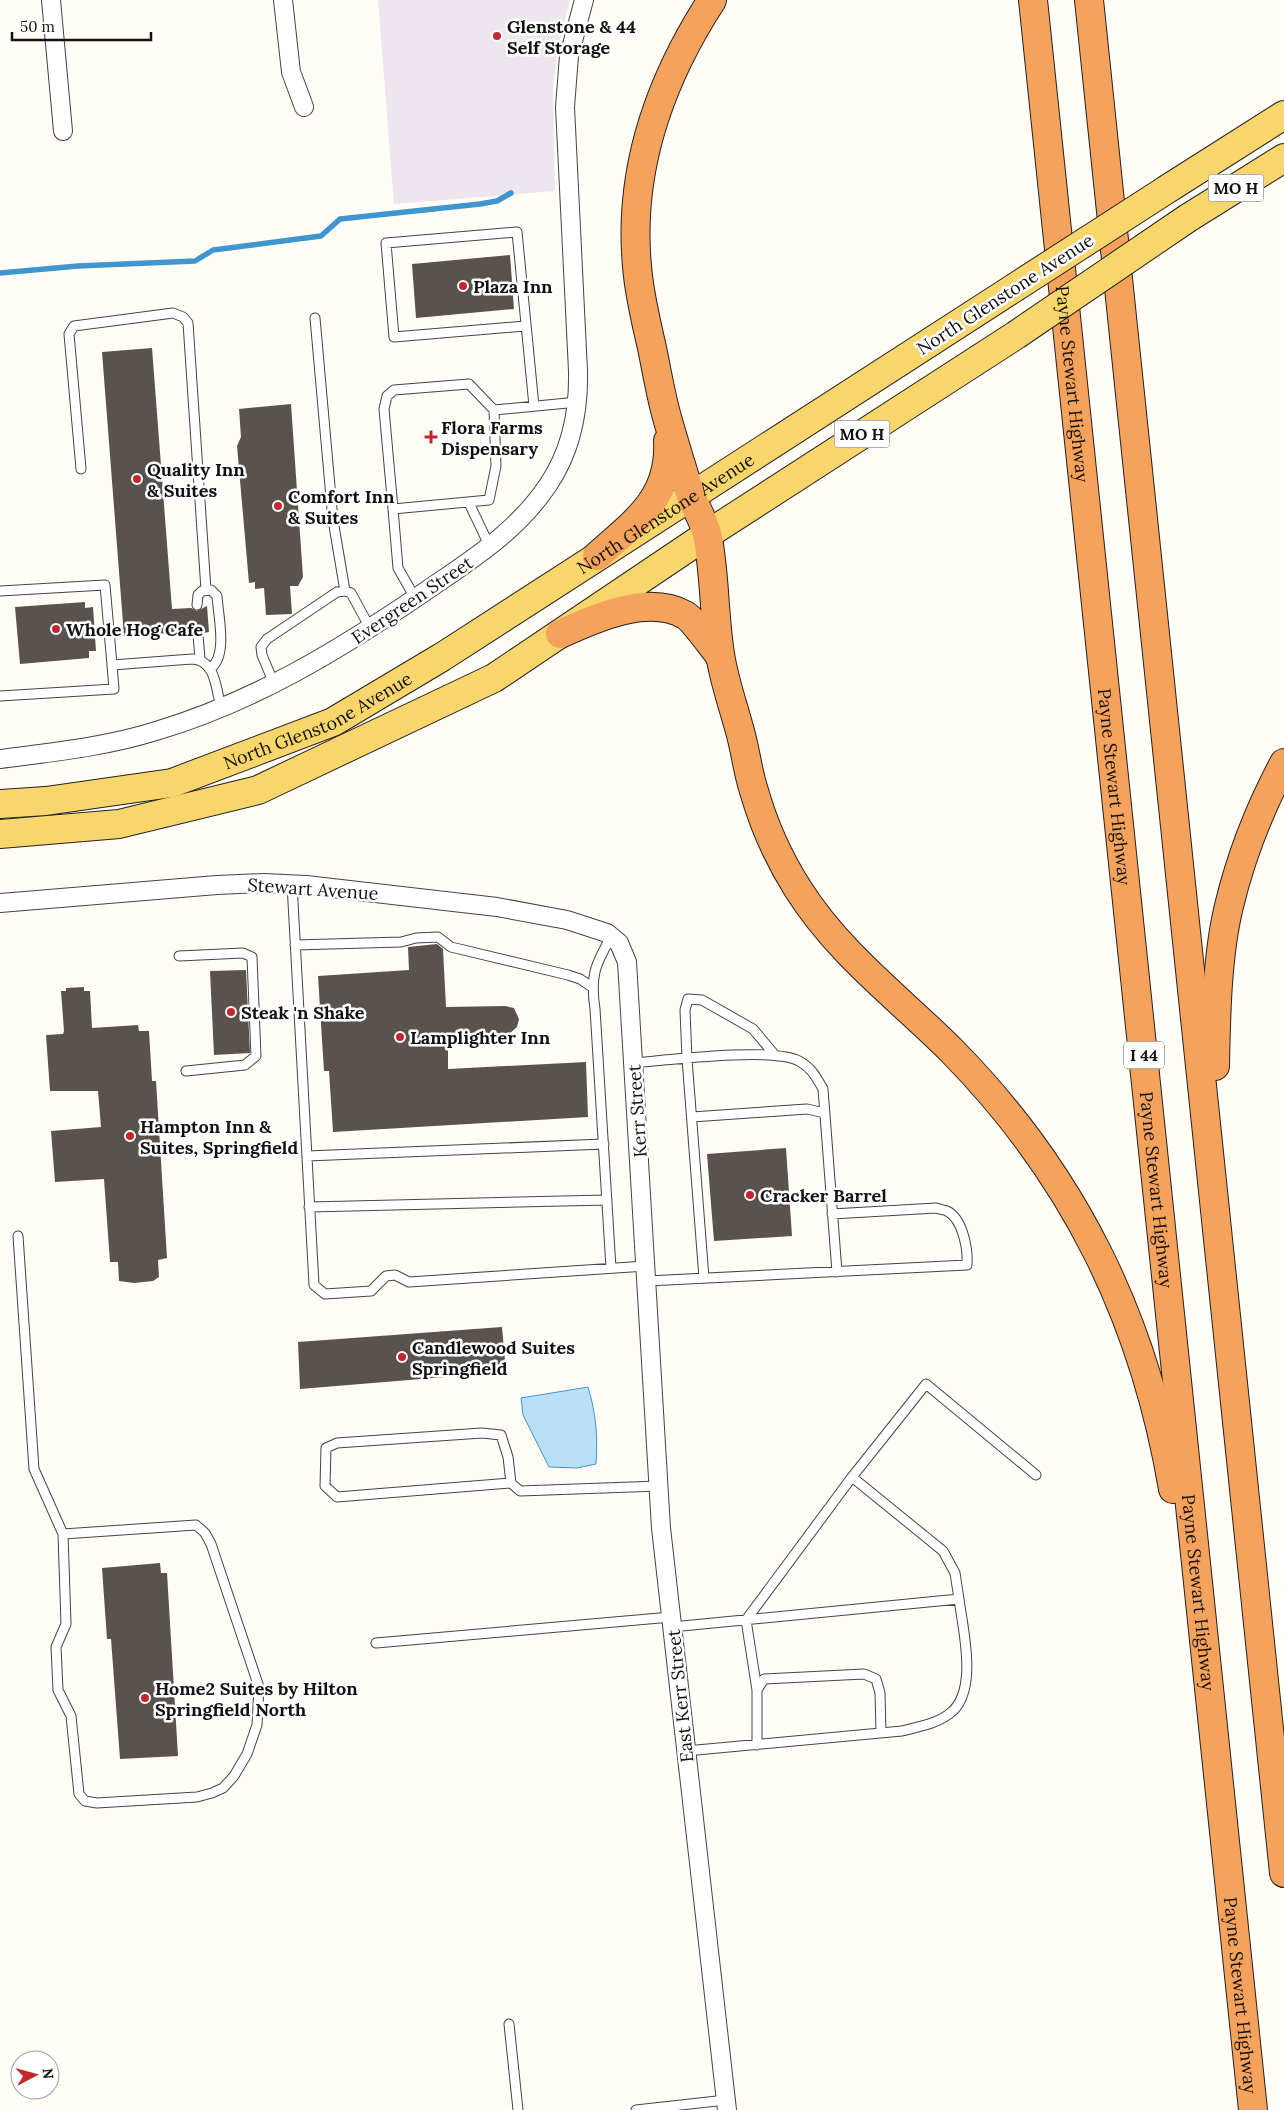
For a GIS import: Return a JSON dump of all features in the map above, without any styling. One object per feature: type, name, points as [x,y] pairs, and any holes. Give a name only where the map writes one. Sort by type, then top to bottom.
[{"type":"highway","points":[[598,556],[646,512],[666,477],[669,444],[666,417],[640,292],[636,238],[638,193],[644,157],[658,104],[681,52],[712,0]]},
{"type":"highway","name":"Payne Stewart Highway","points":[[1033,0],[1218,1759],[1253,2110]]},
{"type":"highway","points":[[1089,0],[1227,1312]]},
{"type":"highway","points":[[666,417],[691,496],[708,534],[720,656],[755,795],[773,844],[799,891],[814,913],[849,956],[952,1051],[1007,1112],[1055,1178],[1076,1212],[1113,1282],[1141,1354],[1162,1429],[1218,1759]]},
{"type":"highway","points":[[560,634],[597,616],[627,609],[658,607],[686,616],[720,656]]},
{"type":"highway","points":[[1284,763],[1260,812],[1228,907],[1224,939],[1214,1096],[1216,1201],[1284,1873]]},
{"type":"main road","name":"North Glenstone Avenue","points":[[0,804],[46,801],[172,783],[333,722],[442,657],[1284,114]]},
{"type":"main road","name":"North Glenstone Avenue","points":[[0,834],[118,824],[258,790],[494,678],[708,534],[1016,335],[1188,218],[1284,158]]},
{"type":"street","points":[[51,0],[63,130]]},
{"type":"street","points":[[283,0],[290,72],[304,106]]},
{"type":"street","name":"Evergreen Street","points":[[0,758],[77,749],[130,739],[221,708],[274,684],[320,660],[490,547],[523,517],[549,484],[567,447],[578,402],[565,107],[566,82],[575,31],[584,0]]},
{"type":"street","name":"Stewart Avenue","points":[[0,903],[217,885],[292,884],[533,913],[600,930],[615,940]]},
{"type":"street","name":"Kerr Street","points":[[615,940],[626,962],[634,1063],[646,1274]]},
{"type":"street","name":"East Kerr Street","points":[[646,1274],[659,1486],[672,1622],[726,2105]]},
{"type":"lane","points":[[525,326],[394,337],[386,243],[518,232],[525,326],[534,406]]},
{"type":"lane","points":[[81,469],[69,334],[74,326],[173,313],[183,317],[188,323],[206,590]]},
{"type":"lane","points":[[315,318],[333,520],[345,591]]},
{"type":"lane","points":[[393,509],[489,500],[496,466],[494,410],[470,384],[394,390],[387,396],[384,409],[398,568],[415,598]]},
{"type":"lane","points":[[494,410],[578,402]]},
{"type":"lane","points":[[468,503],[490,547]]},
{"type":"lane","points":[[0,591],[105,585],[114,689],[0,696]]},
{"type":"lane","points":[[197,605],[198,595],[206,590],[211,590],[217,596],[220,642],[219,658],[210,668]]},
{"type":"lane","points":[[274,684],[262,655],[261,647],[267,639],[338,592],[345,591],[351,593],[370,628]]},
{"type":"lane","points":[[198,635],[200,659],[210,668],[221,708]]},
{"type":"lane","points":[[112,665],[200,659]]},
{"type":"lane","points":[[0,751],[0,758]]},
{"type":"lane","points":[[292,884],[314,1284],[324,1294],[371,1291],[386,1276],[395,1276],[409,1282],[611,1268],[646,1274],[704,1278],[967,1265],[968,1254],[958,1222],[948,1211],[936,1208],[832,1214]]},
{"type":"lane","points":[[295,945],[401,942],[416,938],[438,937],[451,947],[568,975],[580,979],[592,988]]},
{"type":"lane","points":[[611,1268],[595,1010],[592,988],[593,974],[597,961],[615,940]]},
{"type":"lane","points":[[179,956],[243,953],[252,957],[256,1056],[245,1065],[186,1071]]},
{"type":"lane","points":[[704,1278],[687,1059],[685,1010],[688,999],[702,1000],[754,1029],[774,1054]]},
{"type":"lane","points":[[634,1063],[774,1054],[797,1060],[814,1071],[823,1089],[837,1272]]},
{"type":"lane","points":[[692,1117],[807,1109],[825,1113]]},
{"type":"lane","points":[[307,1156],[604,1144]]},
{"type":"lane","points":[[310,1207],[607,1200]]},
{"type":"lane","points":[[18,1236],[34,1469],[63,1534],[66,1624],[56,1647],[58,1690],[72,1716],[79,1794],[85,1801],[97,1803],[197,1797],[223,1788],[234,1776],[243,1761],[257,1726],[259,1686],[211,1544],[205,1533],[196,1525],[63,1534]]},
{"type":"lane","points":[[757,1744],[757,1690],[746,1620],[852,1477],[926,1384],[1036,1476]]},
{"type":"lane","points":[[511,1483],[337,1497],[325,1486],[326,1448],[337,1443],[482,1433],[501,1435],[508,1457],[511,1483],[520,1491],[659,1486]]},
{"type":"lane","points":[[686,1751],[902,1732],[926,1725],[950,1714],[966,1692],[966,1653],[955,1573],[943,1551],[852,1477]]},
{"type":"lane","points":[[376,1643],[672,1622],[746,1620],[959,1599]]},
{"type":"lane","points":[[757,1690],[764,1679],[864,1674],[876,1679],[880,1693],[881,1733]]},
{"type":"lane","points":[[509,2024],[518,2110]]},
{"type":"lane","points":[[636,2110],[726,2105]]},
{"type":"shaded area","points":[[378,0],[570,0],[559,43],[553,87],[555,191],[394,204]]},
{"type":"water","points":[[588,1387],[596,1425],[596,1464],[577,1468],[549,1467],[523,1415],[521,1398]]},
{"type":"building","name":"Plaza Inn","points":[[510,255],[514,309],[416,318],[412,264]]},
{"type":"building","name":"Quality Inn & Suites","points":[[152,348],[172,609],[191,608],[197,611],[207,606],[209,632],[204,633],[198,629],[192,634],[182,635],[182,632],[124,636],[102,352]]},
{"type":"building","name":"Comfort Inn & Suites","points":[[291,404],[303,577],[298,586],[290,586],[292,614],[266,615],[264,588],[255,589],[255,582],[249,583],[237,446],[241,437],[239,409]]},
{"type":"building","name":"Whole Hog Cafe","points":[[85,602],[85,608],[93,607],[96,651],[89,651],[89,658],[20,664],[15,607]]},
{"type":"building","name":"Lamplighter Inn","points":[[437,944],[443,949],[446,1007],[505,1006],[514,1008],[519,1019],[517,1027],[509,1034],[448,1040],[448,1069],[586,1062],[588,1117],[333,1132],[329,1071],[324,1071],[318,976],[409,970],[408,947]]},
{"type":"building","name":"Steak 'n Shake","points":[[246,970],[250,1053],[214,1055],[210,971]]},
{"type":"building","name":"Hampton Inn & Suites, Springfield","points":[[84,987],[84,991],[90,991],[92,1028],[138,1025],[139,1031],[149,1031],[152,1081],[156,1081],[167,1258],[158,1260],[159,1277],[153,1281],[134,1283],[119,1281],[118,1262],[110,1262],[104,1179],[55,1182],[51,1131],[101,1127],[98,1091],[50,1091],[46,1035],[63,1034],[61,991],[66,991],[66,988]]},
{"type":"building","name":"Cracker Barrel","points":[[786,1148],[792,1236],[714,1241],[707,1154]]},
{"type":"building","name":"Candlewood Suites Springfield","points":[[502,1327],[506,1372],[300,1389],[298,1342]]},
{"type":"building","name":"Home2 Suites by Hilton Springfield North","points":[[160,1563],[161,1573],[167,1573],[178,1756],[120,1759],[111,1639],[107,1639],[102,1568]]},
{"type":"waterway","points":[[0,273],[78,266],[195,261],[213,250],[321,236],[340,219],[480,204],[497,201],[511,193]]},
{"type":"place","name":"Glenstone & 44 Self Storage","points":[[497,36]]},
{"type":"place","name":"Plaza Inn","points":[[463,286]]},
{"type":"place","name":"Flora Farms Dispensary","points":[[431,437]]},
{"type":"place","name":"Quality Inn & Suites","points":[[137,479]]},
{"type":"place","name":"Comfort Inn & Suites","points":[[278,506]]},
{"type":"place","name":"Whole Hog Cafe","points":[[56,629]]},
{"type":"place","name":"Steak 'n Shake","points":[[231,1012]]},
{"type":"place","name":"Lamplighter Inn","points":[[400,1037]]},
{"type":"place","name":"Hampton Inn & Suites, Springfield","points":[[130,1136]]},
{"type":"place","name":"Cracker Barrel","points":[[750,1195]]},
{"type":"place","name":"Candlewood Suites Springfield","points":[[402,1357]]},
{"type":"place","name":"Home2 Suites by Hilton Springfield North","points":[[145,1698]]}]
